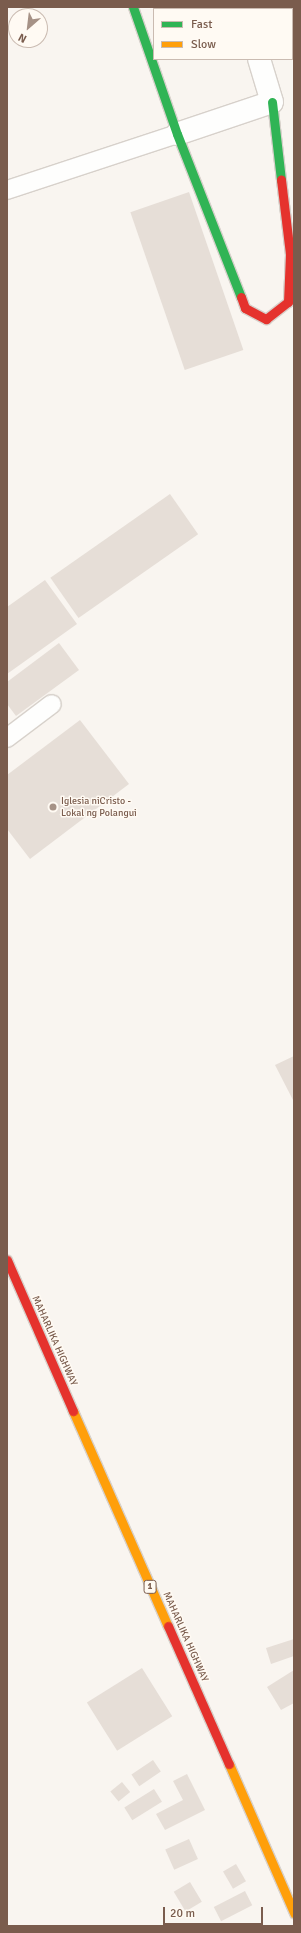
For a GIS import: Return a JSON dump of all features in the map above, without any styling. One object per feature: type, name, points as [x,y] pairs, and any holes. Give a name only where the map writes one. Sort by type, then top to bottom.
[{"type":"main road","points":[[133,7],[177,134],[245,308],[266,319],[288,302],[290,254],[272,102]]},
{"type":"main road","name":"MAHARLIKA HIGHWAY","points":[[7,1260],[294,1913]]},
{"type":"street","points":[[177,134],[272,102],[259,60]]},
{"type":"lane","points":[[7,190],[177,134]]},
{"type":"lane","points":[[7,738],[52,704]]},
{"type":"building","points":[[153,7],[226,7],[226,8]]},
{"type":"building","points":[[286,7],[294,7],[294,28],[293,8]]},
{"type":"building","points":[[189,192],[243,350],[185,370],[130,212]]},
{"type":"building","points":[[170,494],[198,534],[79,618],[50,578]]},
{"type":"building","points":[[45,580],[77,624],[7,674],[7,607]]},
{"type":"building","points":[[59,643],[79,670],[16,716],[7,704],[7,682]]},
{"type":"building","name":"Iglesia niCristo - Lokal ng Polangui","points":[[80,720],[129,784],[30,859],[7,829],[7,775]]},
{"type":"building","points":[[294,1056],[294,1102],[275,1065]]},
{"type":"building","points":[[294,1639],[294,1656],[271,1664],[266,1648]]},
{"type":"building","points":[[142,1668],[172,1716],[117,1751],[87,1702]]},
{"type":"building","points":[[294,1670],[294,1703],[281,1710],[267,1687]]},
{"type":"building","points":[[153,1760],[161,1772],[139,1786],[131,1775]]},
{"type":"building","points":[[187,1774],[205,1810],[165,1830],[156,1814],[183,1800],[173,1781]]},
{"type":"building","points":[[122,1782],[130,1792],[119,1802],[110,1791]]},
{"type":"building","points":[[154,1789],[162,1802],[132,1820],[124,1808]]},
{"type":"building","points":[[189,1839],[198,1859],[174,1870],[165,1850]]},
{"type":"building","points":[[236,1864],[246,1881],[233,1889],[223,1872]]},
{"type":"building","points":[[190,1882],[202,1902],[186,1912],[174,1892]]},
{"type":"building","points":[[245,1891],[252,1905],[221,1921],[214,1907]]},
{"type":"traffic: fast","points":[[133,7],[177,134],[241,297]]},
{"type":"traffic: fast","points":[[272,102],[281,180]]},
{"type":"traffic: slow","points":[[73,1411],[168,1626]]},
{"type":"traffic: slow","points":[[229,1764],[294,1913]]},
{"type":"traffic: jam","points":[[241,297],[245,308],[266,319],[288,302],[290,254],[281,180]]},
{"type":"traffic: jam","points":[[7,1260],[73,1411]]},
{"type":"traffic: jam","points":[[168,1626],[229,1764]]},
{"type":"place","name":"Iglesia niCristo - Lokal ng Polangui","points":[[53,807]]}]
